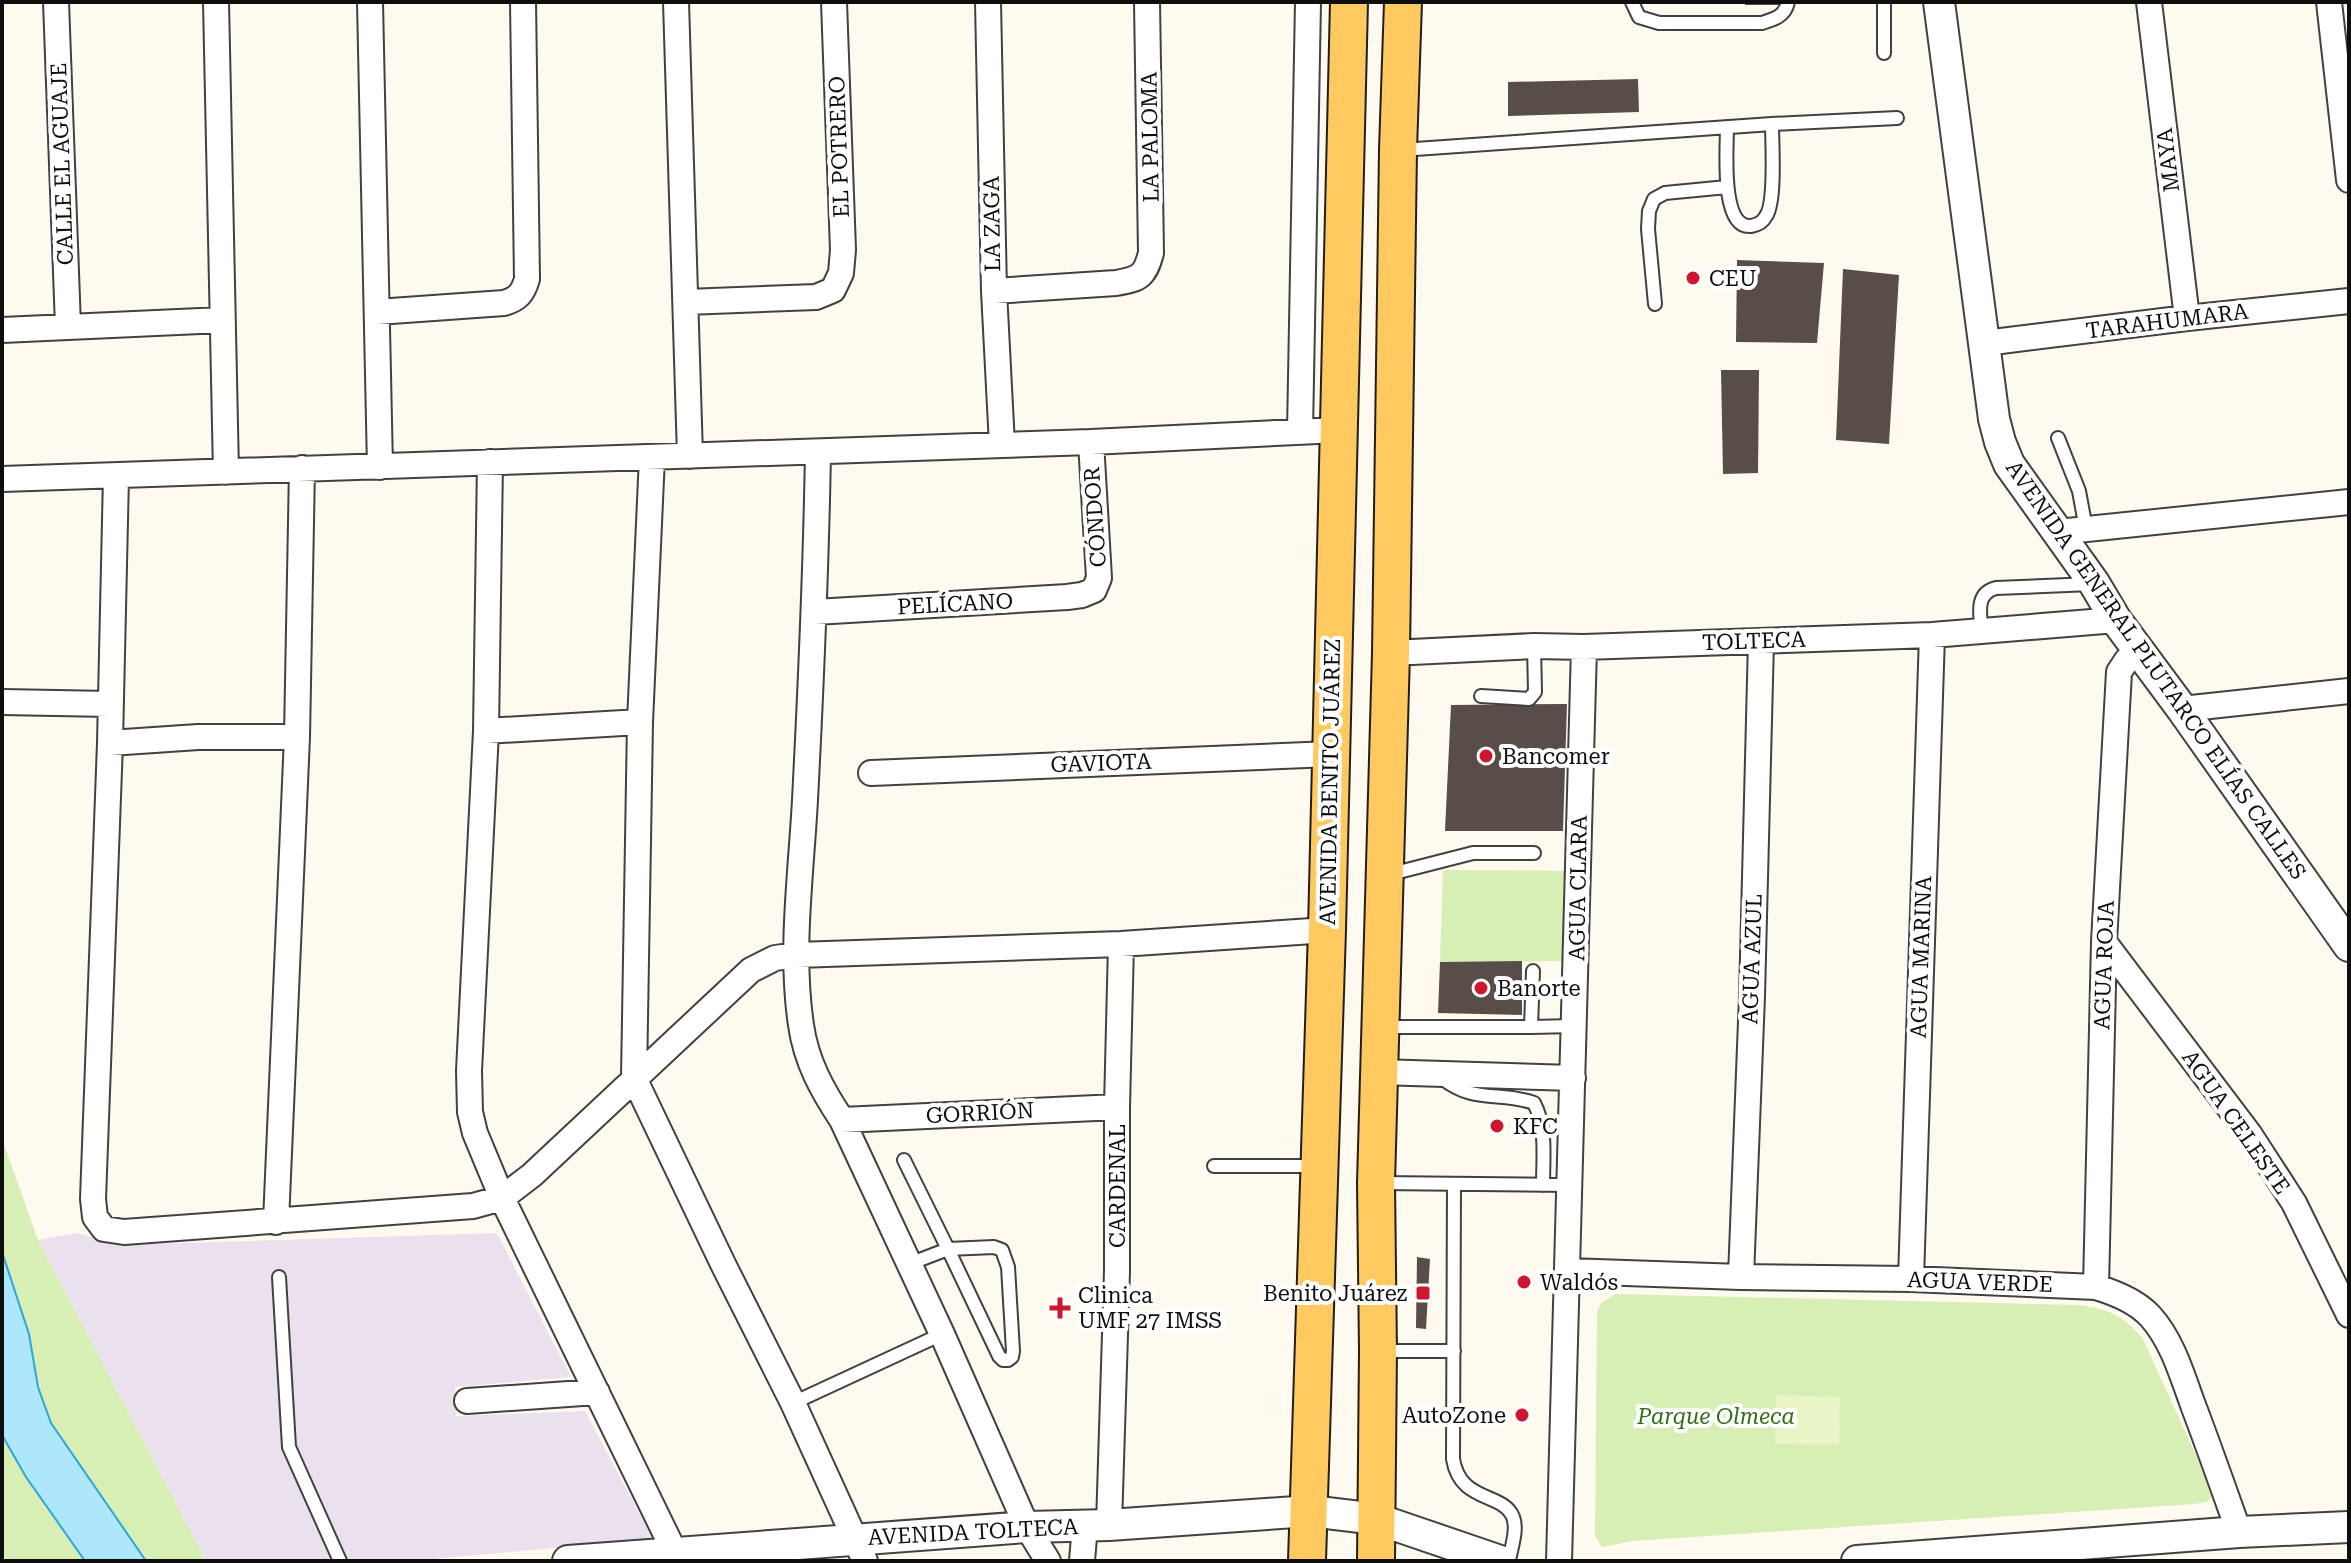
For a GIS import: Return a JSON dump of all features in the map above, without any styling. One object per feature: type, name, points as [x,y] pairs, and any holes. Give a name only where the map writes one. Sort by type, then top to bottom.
[{"type":"main road","name":"AVENIDA BENITO JUÁREZ","points":[[1307,1561],[1327,930],[1349,2]]},
{"type":"main road","points":[[1376,1561],[1376,1183],[1391,653],[1403,2]]},
{"type":"street","name":"CALLE EL AGUAJE","points":[[56,2],[68,326]]},
{"type":"street","points":[[216,2],[226,472]]},
{"type":"street","points":[[370,2],[380,467]]},
{"type":"street","points":[[377,312],[504,303],[515,300],[523,292],[527,279],[523,2]]},
{"type":"street","points":[[676,2],[690,456]]},
{"type":"street","name":"EL POTRERO","points":[[686,302],[816,297],[833,290],[841,273],[843,250],[834,2]]},
{"type":"street","name":"LA ZAGA","points":[[988,2],[994,291],[1002,445]]},
{"type":"street","name":"LA PALOMA","points":[[994,291],[1116,283],[1135,280],[1146,271],[1151,253],[1147,2]]},
{"type":"street","points":[[1300,431],[1308,2]]},
{"type":"street","name":"AVENIDA GENERAL PLUTARCO ELÍAS CALLES","points":[[1939,2],[1994,419],[2009,464],[2072,531],[2094,583],[2116,620],[2349,946]]},
{"type":"street","name":"MAYA","points":[[2149,2],[2187,318]]},
{"type":"street","points":[[2329,2],[2349,180]]},
{"type":"street","name":"TARAHUMARA","points":[[1985,343],[2349,301]]},
{"type":"street","points":[[2,330],[222,320]]},
{"type":"street","points":[[2,479],[1091,442],[1339,430]]},
{"type":"street","name":"CÓNDOR","points":[[1091,442],[1099,578],[1094,590]]},
{"type":"street","points":[[818,452],[815,612],[797,955],[801,1025],[809,1059],[822,1090],[842,1120],[942,1334],[1027,1527],[1048,1561]]},
{"type":"street","points":[[652,457],[640,722],[634,1078],[793,1403],[860,1550]]},
{"type":"street","points":[[490,462],[486,731],[469,1071],[470,1112],[475,1133],[502,1198],[675,1557]]},
{"type":"street","points":[[276,1222],[297,737],[302,468]]},
{"type":"street","points":[[116,476],[110,743],[93,1199],[95,1217],[104,1229],[124,1232],[276,1222],[473,1206],[502,1198],[532,1175],[751,970],[775,958],[1121,944],[1327,930]]},
{"type":"street","points":[[2072,531],[2349,502]]},
{"type":"street","name":"PELÍCANO","points":[[815,612],[1067,597],[1094,590]]},
{"type":"street","name":"TOLTECA","points":[[1391,653],[1932,635],[2116,620]]},
{"type":"street","name":"AGUA MARINA","points":[[1911,1279],[1932,635]]},
{"type":"street","name":"AGUA AZUL","points":[[1741,1277],[1761,641]]},
{"type":"street","name":"AGUA CLARA","points":[[1559,1561],[1584,647]]},
{"type":"street","name":"AGUA ROJA","points":[[2096,1287],[2104,942],[2119,672],[2139,650]]},
{"type":"street","points":[[2182,709],[2349,691]]},
{"type":"street","points":[[2,702],[110,704]]},
{"type":"street","points":[[486,731],[640,722]]},
{"type":"street","points":[[110,743],[198,737],[297,737]]},
{"type":"street","name":"GAVIOTA","points":[[871,773],[1331,754]]},
{"type":"street","name":"AGUA CELESTE","points":[[2104,942],[2250,1135],[2294,1203],[2349,1315]]},
{"type":"street","name":"CARDENAL","points":[[1082,1561],[1097,1525],[1117,1271],[1121,944]]},
{"type":"street","points":[[1378,1072],[1573,1078]]},
{"type":"street","name":"GORRIÓN","points":[[842,1120],[1117,1107]]},
{"type":"street","name":"AGUA VERDE","points":[[1568,1271],[1911,1279],[2096,1287],[2111,1291],[2150,1316],[2165,1336],[2239,1532]]},
{"type":"street","points":[[467,1401],[597,1392]]},
{"type":"street","name":"AVENIDA TOLTECA","points":[[568,1561],[860,1550],[1027,1527],[1310,1511],[1377,1519],[1500,1561]]},
{"type":"street","points":[[1857,1561],[2061,1554],[2239,1532],[2349,1527]]},
{"type":"lane","points":[[1632,2],[1639,17],[1659,23],[1762,23],[1786,11],[1788,2]]},
{"type":"lane","points":[[1884,2],[1884,53]]},
{"type":"lane","points":[[1398,150],[1897,118]]},
{"type":"lane","points":[[1727,127],[1727,187],[1731,212],[1738,222],[1746,226],[1756,225],[1766,217],[1771,201],[1772,124]]},
{"type":"lane","points":[[1655,304],[1648,229],[1649,211],[1654,199],[1665,193],[1727,187]]},
{"type":"lane","points":[[2058,438],[2079,491],[2072,531]]},
{"type":"lane","points":[[1982,632],[1981,598],[1987,590],[2094,583]]},
{"type":"lane","points":[[1481,696],[1529,699],[1535,692],[1534,646]]},
{"type":"lane","points":[[1384,876],[1473,853],[1534,853]]},
{"type":"lane","points":[[1531,1027],[1533,971]]},
{"type":"lane","points":[[1379,1027],[1575,1026]]},
{"type":"lane","points":[[1437,1074],[1463,1092],[1522,1098],[1534,1103],[1543,1130],[1543,1185]]},
{"type":"lane","points":[[904,1160],[948,1249],[999,1356],[1008,1360],[1012,1357],[1006,1257],[1002,1250],[994,1247],[948,1249],[909,1264]]},
{"type":"lane","points":[[1214,1166],[1318,1166]]},
{"type":"lane","points":[[1376,1183],[1569,1185]]},
{"type":"lane","points":[[1454,1185],[1453,1443],[1456,1473],[1464,1484],[1513,1515],[1515,1529],[1509,1561]]},
{"type":"lane","points":[[279,1277],[289,1447],[340,1561]]},
{"type":"lane","points":[[793,1403],[942,1334]]},
{"type":"lane","points":[[1378,1351],[1454,1351]]},
{"type":"shaded area","points":[[77,1233],[118,1245],[497,1233],[571,1377],[455,1387],[456,1416],[585,1411],[653,1539],[411,1561],[206,1561],[38,1240]]},
{"type":"green space","points":[[1443,870],[1577,871],[1575,961],[1440,962]]},
{"type":"green space","points":[[2,1139],[38,1240],[206,1561],[2,1561]]},
{"type":"green space","name":"Parque Olmeca","points":[[1615,1294],[2078,1305],[2107,1311],[2129,1324],[2143,1339],[2214,1495],[2206,1502],[2194,1504],[1632,1541],[1602,1547],[1595,1536],[1597,1312],[1601,1303]]},
{"type":"green space","points":[[1776,1395],[1840,1397],[1839,1445],[1775,1444]]},
{"type":"water","points":[[2,1252],[29,1334],[38,1387],[51,1423],[146,1561],[85,1561],[26,1477],[2,1435]]},
{"type":"building","points":[[1745,2],[1785,2],[1785,5],[1745,5]]},
{"type":"building","points":[[1638,79],[1639,112],[1508,116],[1508,82]]},
{"type":"building","points":[[1737,260],[1824,263],[1817,343],[1736,342]]},
{"type":"building","points":[[1843,269],[1899,275],[1889,444],[1836,440]]},
{"type":"building","points":[[1721,370],[1759,370],[1758,473],[1723,474]]},
{"type":"building","points":[[1567,704],[1563,831],[1445,831],[1451,705]]},
{"type":"building","name":"Banorte","points":[[1522,961],[1522,1015],[1438,1013],[1440,962]]},
{"type":"building","name":"Benito Juárez","points":[[1417,1257],[1430,1259],[1426,1329],[1416,1328]]},
{"type":"place","name":"CEU","points":[[1693,278]]},
{"type":"place","name":"Bancomer","points":[[1486,756]]},
{"type":"place","name":"Banorte","points":[[1481,988]]},
{"type":"place","name":"KFC","points":[[1497,1126]]},
{"type":"place","name":"Waldo´s","points":[[1524,1282]]},
{"type":"place","name":"Benito Juárez","points":[[1423,1293]]},
{"type":"place","name":"Clinica UMF 27 IMSS","points":[[1060,1308]]},
{"type":"place","name":"AutoZone","points":[[1522,1415]]}]
